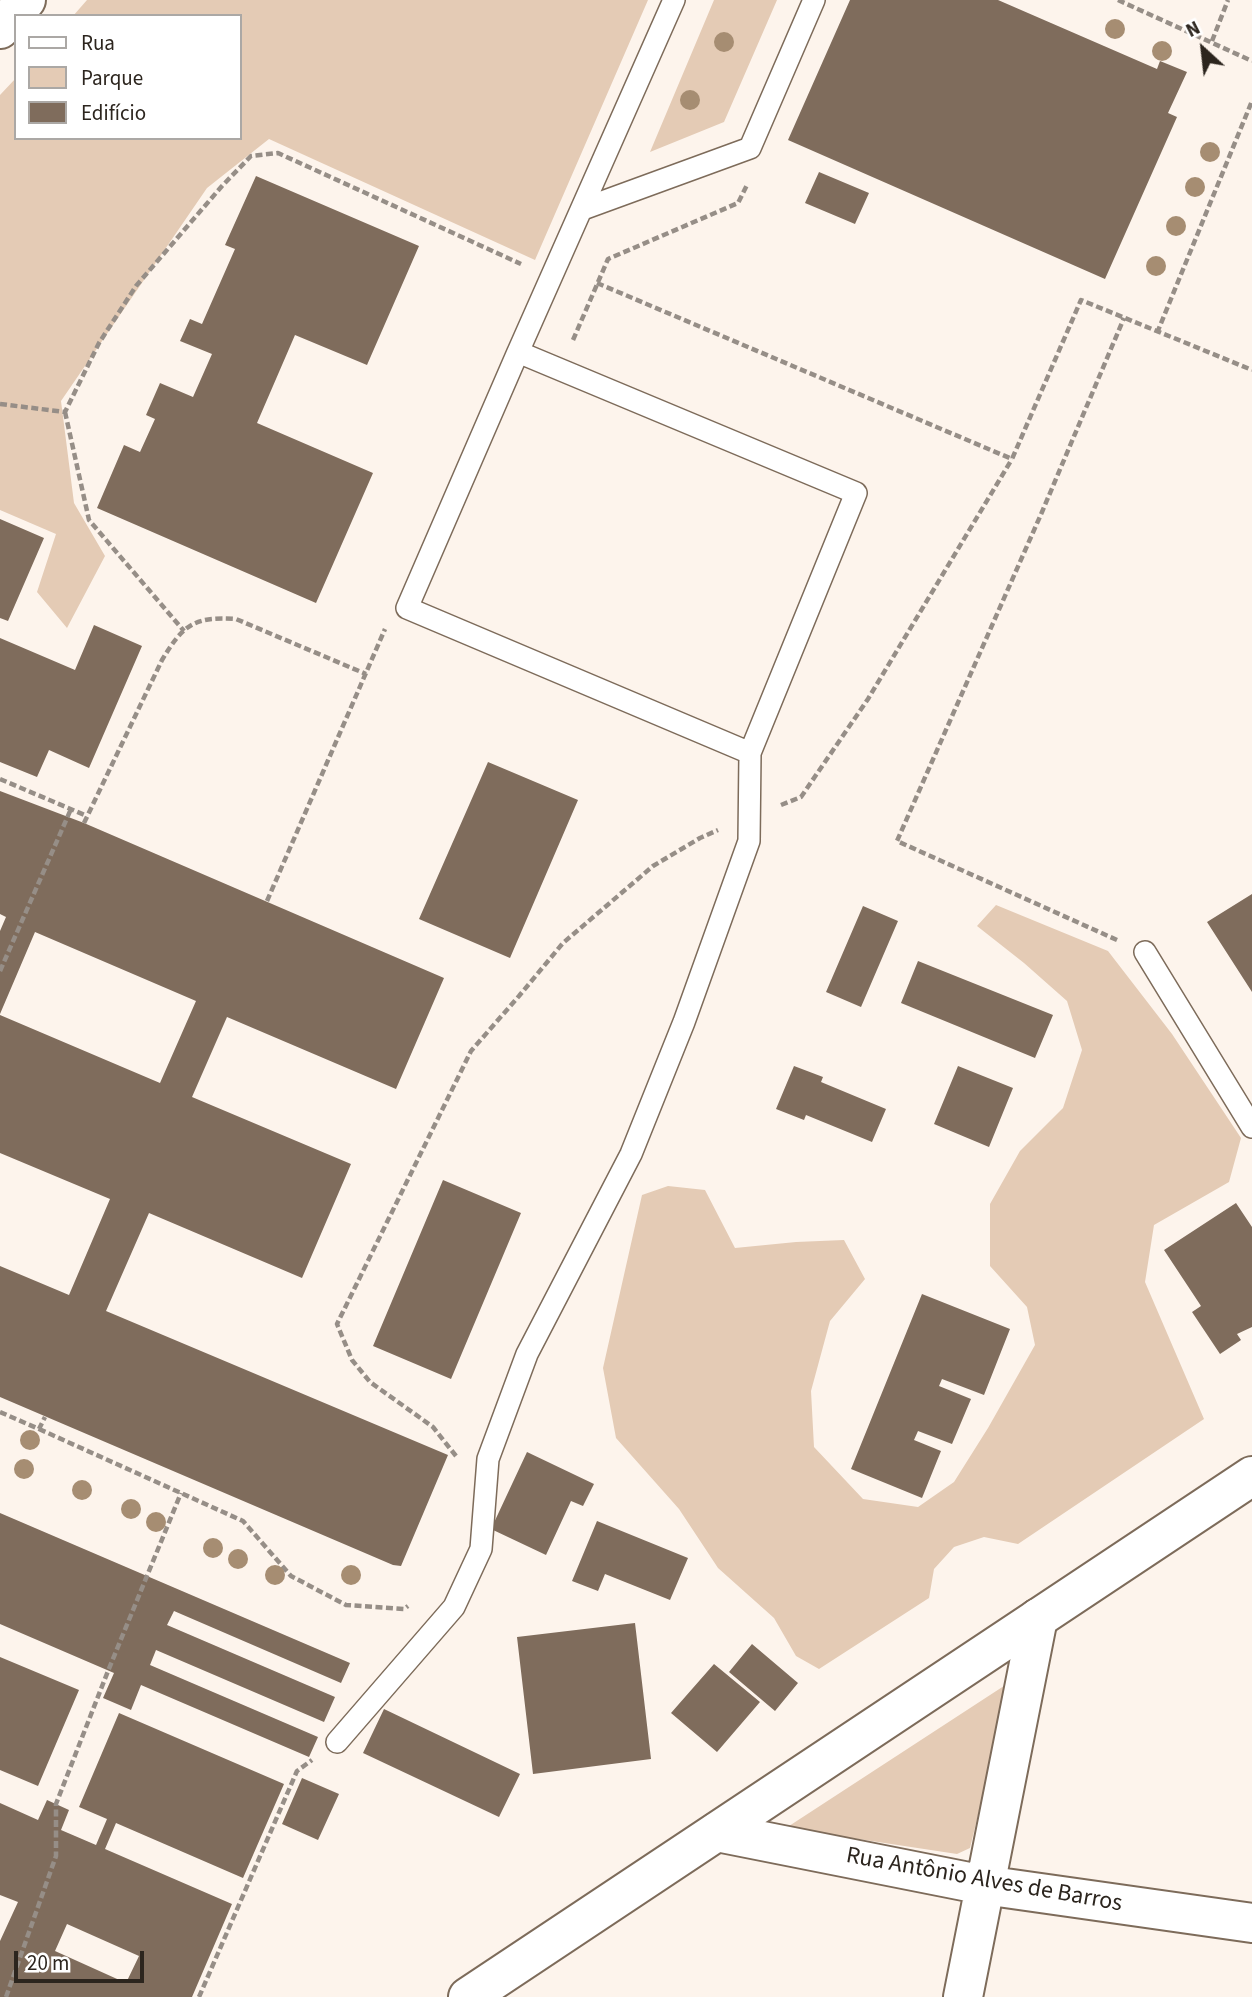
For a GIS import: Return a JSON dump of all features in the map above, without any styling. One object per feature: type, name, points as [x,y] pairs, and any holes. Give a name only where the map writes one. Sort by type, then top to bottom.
[{"type":"street","points":[[0,29],[26,0]]},
{"type":"street","points":[[468,1997],[1252,1476]]},
{"type":"street","points":[[963,1997],[1038,1618]]},
{"type":"street","name":"Rua Antônio Alves de Barros","points":[[717,1832],[984,1885],[1252,1923]]},
{"type":"lane","points":[[674,0],[407,608],[750,753]]},
{"type":"lane","points":[[583,209],[750,148],[814,0]]},
{"type":"lane","points":[[337,1742],[454,1607],[481,1549],[488,1459],[527,1354],[631,1154],[684,1022],[749,841],[750,753],[856,493],[518,352]]},
{"type":"lane","points":[[1144,952],[1252,1127]]},
{"type":"path","points":[[1118,0],[1252,61]]},
{"type":"path","points":[[1212,41],[1228,0]]},
{"type":"path","points":[[1157,333],[1252,101]]},
{"type":"path","points":[[184,631],[89,520],[65,412],[99,343],[136,286],[251,156],[278,153],[552,277]]},
{"type":"path","points":[[597,283],[1013,459]]},
{"type":"path","points":[[462,1463],[433,1427],[370,1382],[352,1360],[337,1324],[471,1051],[563,943],[653,866],[700,838],[801,797],[867,699],[1013,459],[1081,300],[1252,370]]},
{"type":"path","points":[[1124,318],[897,841],[1144,952]]},
{"type":"path","points":[[0,404],[65,412]]},
{"type":"path","points":[[84,822],[162,660],[175,639],[192,624],[213,617],[236,619],[366,674]]},
{"type":"path","points":[[267,901],[387,624]]},
{"type":"path","points":[[0,779],[88,816]]},
{"type":"path","points":[[0,971],[71,809]]},
{"type":"path","points":[[0,1412],[243,1521],[291,1576],[345,1605],[404,1609],[413,1601]]},
{"type":"path","points":[[39,1429],[45,1417]]},
{"type":"path","points":[[6,1997],[56,1856],[56,1804],[181,1493]]},
{"type":"path","points":[[198,1997],[297,1771],[337,1742]]},
{"type":"green space","points":[[87,0],[648,0],[535,260],[269,139],[207,188],[61,401],[74,503],[105,556],[67,628],[37,592],[56,534],[0,510],[0,95],[14,80],[14,140],[242,140],[242,14],[75,14]]},
{"type":"green space","points":[[714,0],[777,0],[724,122],[650,152]]},
{"type":"green space","points":[[996,905],[1108,951],[1172,1034],[1241,1138],[1229,1182],[1154,1225],[1145,1282],[1204,1419],[1018,1544],[984,1537],[954,1547],[934,1569],[929,1598],[819,1669],[796,1656],[774,1618],[718,1568],[679,1509],[616,1438],[603,1368],[642,1195],[668,1186],[705,1190],[735,1248],[844,1240],[865,1279],[830,1321],[811,1391],[814,1447],[863,1499],[918,1507],[954,1482],[1035,1345],[1027,1307],[990,1266],[990,1204],[1020,1151],[1063,1108],[1082,1050],[1067,1001],[977,926]]},
{"type":"green space","points":[[1010,1682],[970,1848],[957,1854],[786,1828]]},
{"type":"building","points":[[850,0],[998,0],[1157,69],[1160,61],[1187,72],[1168,113],[1177,117],[1105,279],[788,140]]},
{"type":"building","points":[[819,172],[869,193],[855,224],[805,203]]},
{"type":"building","points":[[256,176],[419,246],[367,365],[295,335],[257,423],[373,473],[316,603],[97,508],[124,445],[140,452],[155,419],[146,415],[160,383],[193,397],[212,354],[180,341],[190,319],[202,324],[235,249],[225,245]]},
{"type":"building","points":[[0,519],[44,538],[8,621],[0,618]]},
{"type":"building","points":[[94,625],[142,646],[89,768],[49,750],[37,777],[0,762],[0,638],[75,670]]},
{"type":"building","points":[[488,762],[578,800],[510,958],[419,919]]},
{"type":"building","points":[[0,791],[84,823],[444,978],[396,1089],[227,1017],[192,1097],[351,1164],[302,1278],[149,1213],[106,1311],[448,1455],[401,1566],[393,1565],[0,1397],[0,1266],[69,1295],[110,1199],[0,1153],[0,1015],[160,1083],[196,1001],[35,932],[0,1014],[0,931],[6,917],[0,914]]},
{"type":"building","points":[[1252,894],[1252,992],[1207,922]]},
{"type":"building","points":[[863,906],[898,921],[861,1007],[826,992]]},
{"type":"building","points":[[918,961],[1053,1015],[1035,1058],[901,1003]]},
{"type":"building","points":[[794,1066],[823,1077],[821,1082],[886,1109],[872,1142],[806,1115],[804,1120],[776,1109]]},
{"type":"building","points":[[958,1066],[1013,1088],[989,1147],[934,1124]]},
{"type":"building","points":[[443,1180],[521,1213],[451,1379],[373,1346]]},
{"type":"building","points":[[1236,1203],[1252,1227],[1252,1327],[1237,1334],[1241,1340],[1220,1354],[1192,1312],[1201,1306],[1164,1250]]},
{"type":"building","points":[[922,1294],[1010,1329],[984,1395],[942,1379],[939,1386],[971,1399],[952,1444],[918,1431],[914,1440],[941,1451],[922,1498],[851,1469]]},
{"type":"building","points":[[527,1452],[594,1484],[583,1506],[571,1501],[546,1555],[491,1529]]},
{"type":"building","points":[[0,1513],[350,1663],[341,1683],[174,1611],[167,1625],[335,1697],[324,1722],[156,1650],[150,1665],[318,1737],[309,1757],[141,1685],[131,1710],[103,1698],[114,1673],[0,1624]]},
{"type":"building","points":[[597,1521],[688,1558],[670,1600],[605,1574],[598,1591],[572,1581]]},
{"type":"building","points":[[635,1623],[651,1759],[533,1774],[517,1637]]},
{"type":"building","points":[[752,1644],[798,1683],[775,1711],[729,1672]]},
{"type":"building","points":[[0,1657],[79,1690],[38,1786],[0,1770]]},
{"type":"building","points":[[714,1664],[760,1702],[717,1752],[671,1713]]},
{"type":"building","points":[[384,1709],[520,1774],[499,1817],[363,1753]]},
{"type":"building","points":[[119,1713],[284,1784],[243,1878],[116,1823],[105,1849],[232,1904],[192,1997],[0,1997],[0,1941],[18,1902],[0,1895],[0,1803],[38,1820],[47,1800],[69,1810],[61,1830],[96,1845],[107,1819],[79,1807]],"holes":[[[67,1924],[139,1956],[126,1983],[55,1951]]]},
{"type":"building","points":[[302,1778],[339,1794],[318,1840],[282,1824]]}]
